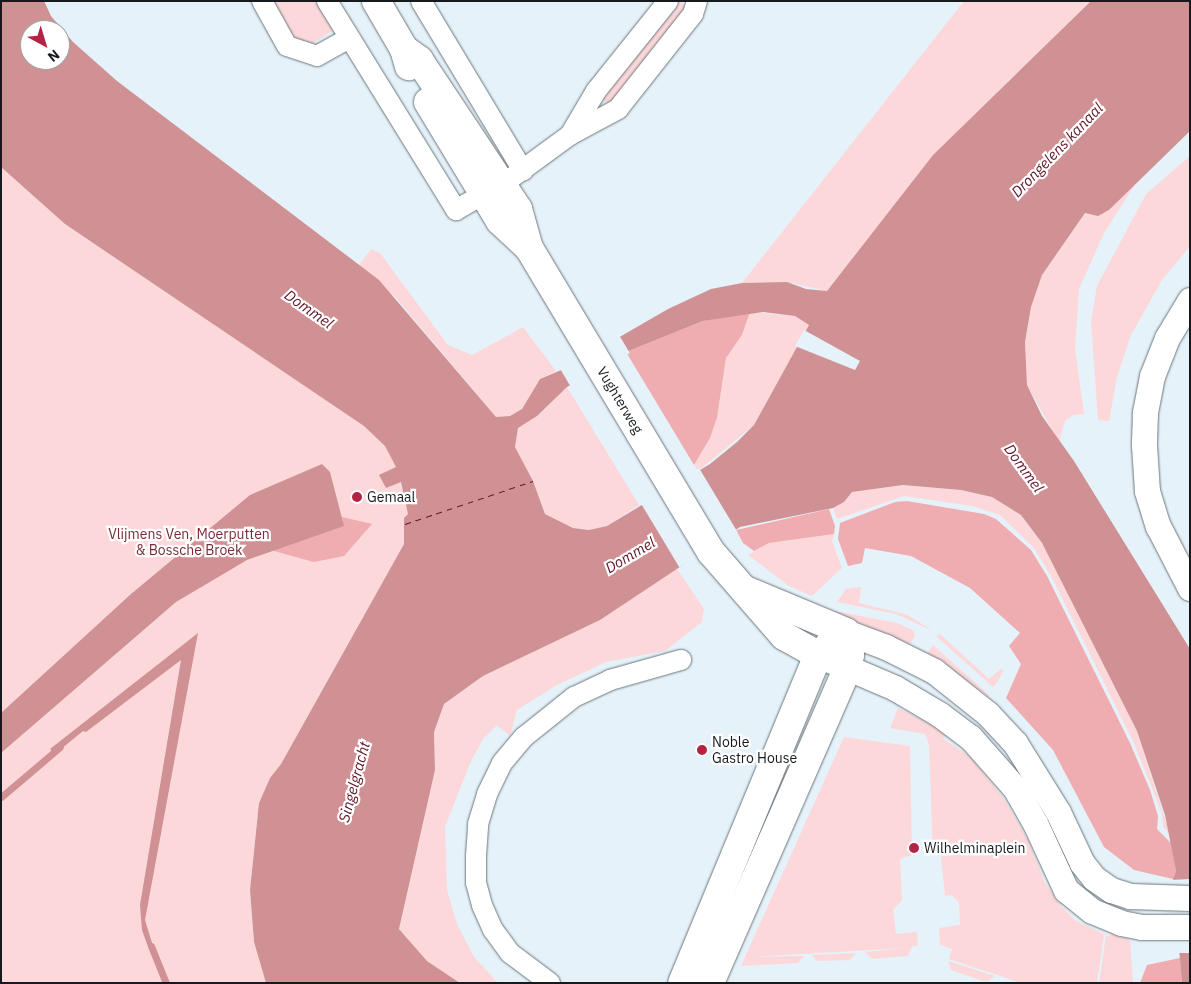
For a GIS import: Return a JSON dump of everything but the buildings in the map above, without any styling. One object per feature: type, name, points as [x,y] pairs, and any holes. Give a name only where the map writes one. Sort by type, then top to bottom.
[{"type":"main road","name":"Vughterweg","points":[[376,1],[404,49],[419,60],[441,108],[502,183],[518,210],[529,248],[711,552],[744,590]]},
{"type":"main road","points":[[710,983],[848,667],[846,632],[744,590]]},
{"type":"main road","points":[[682,983],[818,655],[784,636],[744,590]]},
{"type":"street","points":[[262,1],[287,46],[317,56],[349,38]]},
{"type":"street","points":[[327,1],[456,210],[502,183],[570,135],[618,109],[693,14],[697,1]]},
{"type":"street","name":"Vughterweg","points":[[421,1],[502,183]]},
{"type":"street","points":[[570,135],[596,91],[668,1]]},
{"type":"street","points":[[406,129],[441,108]]},
{"type":"street","points":[[1190,300],[1167,338],[1152,376],[1145,414],[1144,445],[1148,491],[1158,526],[1190,588]]},
{"type":"street","points":[[1180,898],[1130,896],[1111,890],[1094,878],[1082,864],[1037,774],[988,714],[934,671],[903,654],[846,632],[826,645],[818,655],[848,667],[917,701],[970,737],[1015,788],[1035,823],[1060,880],[1075,898],[1092,911],[1121,923],[1181,928]]},
{"type":"street","points":[[550,983],[510,953],[493,930],[482,906],[476,883],[476,856],[478,824],[488,794],[502,763],[524,736],[574,697],[610,680],[681,660]]},
{"type":"green space","points":[[270,1],[317,1],[334,30],[310,45],[293,39]]},
{"type":"green space","points":[[677,1],[687,6],[685,11],[610,105],[602,99]]},
{"type":"green space","points":[[964,1],[1091,1],[933,155],[827,291],[787,282],[742,283]]},
{"type":"green space","points":[[1190,156],[1190,246],[1162,280],[1131,335],[1117,377],[1109,421],[1098,420],[1091,321],[1097,286],[1146,194]]},
{"type":"green space","name":"Vlijmens Ven, Moerputten & Bossche Broek","points":[[1,167],[65,224],[365,426],[386,446],[396,467],[390,470],[401,482],[408,514],[404,518],[404,544],[281,764],[270,778],[259,803],[250,890],[254,941],[266,983],[1,983]]},
{"type":"green space","points":[[1138,180],[1104,233],[1079,289],[1075,348],[1084,414],[1073,415],[1065,421],[1059,442],[1027,385],[1025,342],[1031,307],[1042,275],[1085,213],[1098,215],[1109,210]]},
{"type":"green space","points":[[371,249],[380,253],[448,345],[472,355],[523,327],[556,371],[540,379],[522,409],[510,416],[496,417],[396,298],[359,265]]},
{"type":"green space","points":[[750,312],[795,316],[809,325],[754,425],[698,471],[694,465],[710,438],[717,418],[726,358],[742,335]]},
{"type":"green space","points":[[567,387],[639,505],[607,526],[589,530],[573,528],[545,514],[533,481],[515,447],[518,428],[537,416]]},
{"type":"green space","points":[[903,485],[961,490],[992,497],[1021,515],[1042,543],[1137,731],[1170,834],[1163,827],[1162,813],[1133,741],[1052,578],[1034,548],[1000,515],[972,506],[904,496],[837,519],[833,508],[844,502],[852,492]]},
{"type":"green space","points":[[834,534],[832,541],[842,568],[812,596],[789,586],[748,555],[769,543]]},
{"type":"green space","points":[[676,567],[704,609],[702,622],[665,651],[606,662],[555,686],[517,710],[510,736],[497,725],[483,739],[471,761],[445,827],[447,890],[457,924],[474,957],[498,983],[460,983],[427,961],[399,929],[435,770],[434,732],[444,704],[483,676],[600,620]]},
{"type":"green space","points":[[861,587],[859,603],[908,615],[933,631],[896,614],[837,602],[846,589]]},
{"type":"green space","points":[[824,609],[897,623],[914,631],[915,636],[910,644]]},
{"type":"green space","points":[[940,634],[989,679],[1002,668],[1003,672],[996,684],[993,687],[936,636]]},
{"type":"green space","points":[[933,645],[989,695],[989,697],[927,654]]},
{"type":"green space","points":[[898,708],[950,734],[942,738],[972,758],[1005,800],[1028,840],[1045,883],[1061,906],[1076,921],[1104,934],[1097,983],[1021,983],[949,959],[952,949],[940,945],[939,928],[960,925],[959,902],[951,895],[945,896],[941,856],[933,854],[929,745],[925,734],[890,728]]},
{"type":"green space","points":[[844,737],[910,746],[912,855],[900,859],[902,901],[893,909],[896,934],[917,932],[918,946],[912,946],[908,956],[872,959],[865,952],[906,948],[751,957],[804,956],[798,963],[741,966]]},
{"type":"green space","points":[[1111,932],[1130,940],[1133,983],[1099,983],[1106,935],[1110,937]]},
{"type":"green space","points":[[856,953],[850,960],[816,961],[812,955]]},
{"type":"green space","points":[[948,961],[995,976],[986,982],[951,970]]},
{"type":"shaded area","points":[[750,312],[742,335],[726,358],[717,418],[710,438],[694,465],[626,352],[703,321]]},
{"type":"shaded area","points":[[907,501],[984,514],[996,519],[1031,550],[1047,576],[1130,743],[1150,790],[1158,816],[1157,829],[1171,843],[1176,871],[1173,879],[1134,870],[1104,847],[1053,750],[1006,698],[1021,664],[1009,646],[1020,633],[970,588],[911,556],[865,548],[862,563],[848,566],[838,539],[840,523],[895,502]]},
{"type":"shaded area","points":[[829,509],[835,526],[834,534],[769,543],[754,551],[743,543],[736,530]]},
{"type":"shaded area","points":[[342,517],[372,524],[344,556],[314,562],[270,550],[343,526]]},
{"type":"shaded area","points":[[1180,958],[1182,983],[1140,983],[1147,965]]},
{"type":"water","points":[[1,1],[44,1],[54,20],[20,20],[20,70],[70,70],[70,38],[117,81],[379,280],[496,417],[510,416],[522,409],[540,379],[566,368],[668,309],[711,289],[742,283],[787,282],[806,289],[827,291],[933,155],[1091,1],[1190,1],[1190,131],[1109,210],[1098,216],[1085,213],[1042,275],[1031,307],[1025,342],[1027,385],[1042,416],[1074,461],[1190,649],[1190,983],[1182,983],[1173,879],[1176,871],[1165,815],[1137,731],[1042,543],[1021,515],[992,497],[961,490],[903,485],[852,492],[844,502],[833,508],[740,527],[600,620],[483,676],[444,704],[434,732],[435,770],[399,929],[427,961],[460,983],[266,983],[254,942],[250,890],[259,803],[270,778],[281,764],[404,544],[404,518],[408,514],[401,482],[386,488],[379,475],[396,467],[385,446],[364,426],[65,224],[1,167]],"holes":[[[763,312],[795,316],[809,325],[754,425],[710,464],[607,526],[589,530],[573,528],[545,514],[533,481],[515,447],[518,428],[537,416],[567,387],[626,352],[703,321]]]},
{"type":"water","points":[[322,464],[330,472],[344,526],[247,560],[176,602],[1,753],[1,713],[131,594],[250,495]]},
{"type":"water","points":[[198,633],[145,920],[156,956],[148,947],[142,930],[140,905],[181,660],[86,732],[83,731],[55,754],[50,749]]},
{"type":"pier","points":[[804,330],[860,361],[855,370],[795,346]]},
{"type":"pier","points":[[619,335],[630,353],[572,388],[561,370]]},
{"type":"pier","points":[[699,468],[738,532],[679,567],[641,503]]},
{"type":"pier","points":[[1190,879],[1190,953],[1177,953],[1170,880]]},
{"type":"waterway","points":[[1,797],[60,747]]},
{"type":"waterway","points":[[151,946],[166,983]]},
{"type":"ferry route","points":[[405,524],[533,481]]},
{"type":"place","name":"Gemaal","points":[[357,497]]},
{"type":"place","name":"Noble Gastro House","points":[[702,750]]},
{"type":"place","name":"Wilhelminaplein","points":[[914,848]]},
{"type":"water label","name":"Drongelens kanaal","points":[[1057,150]]},
{"type":"water label","name":"Dommel","points":[[309,309]]},
{"type":"water label","name":"Dommel","points":[[1024,468]]},
{"type":"water label","name":"Dommel","points":[[630,555]]},
{"type":"water label","name":"Singelgracht","points":[[354,782]]}]
